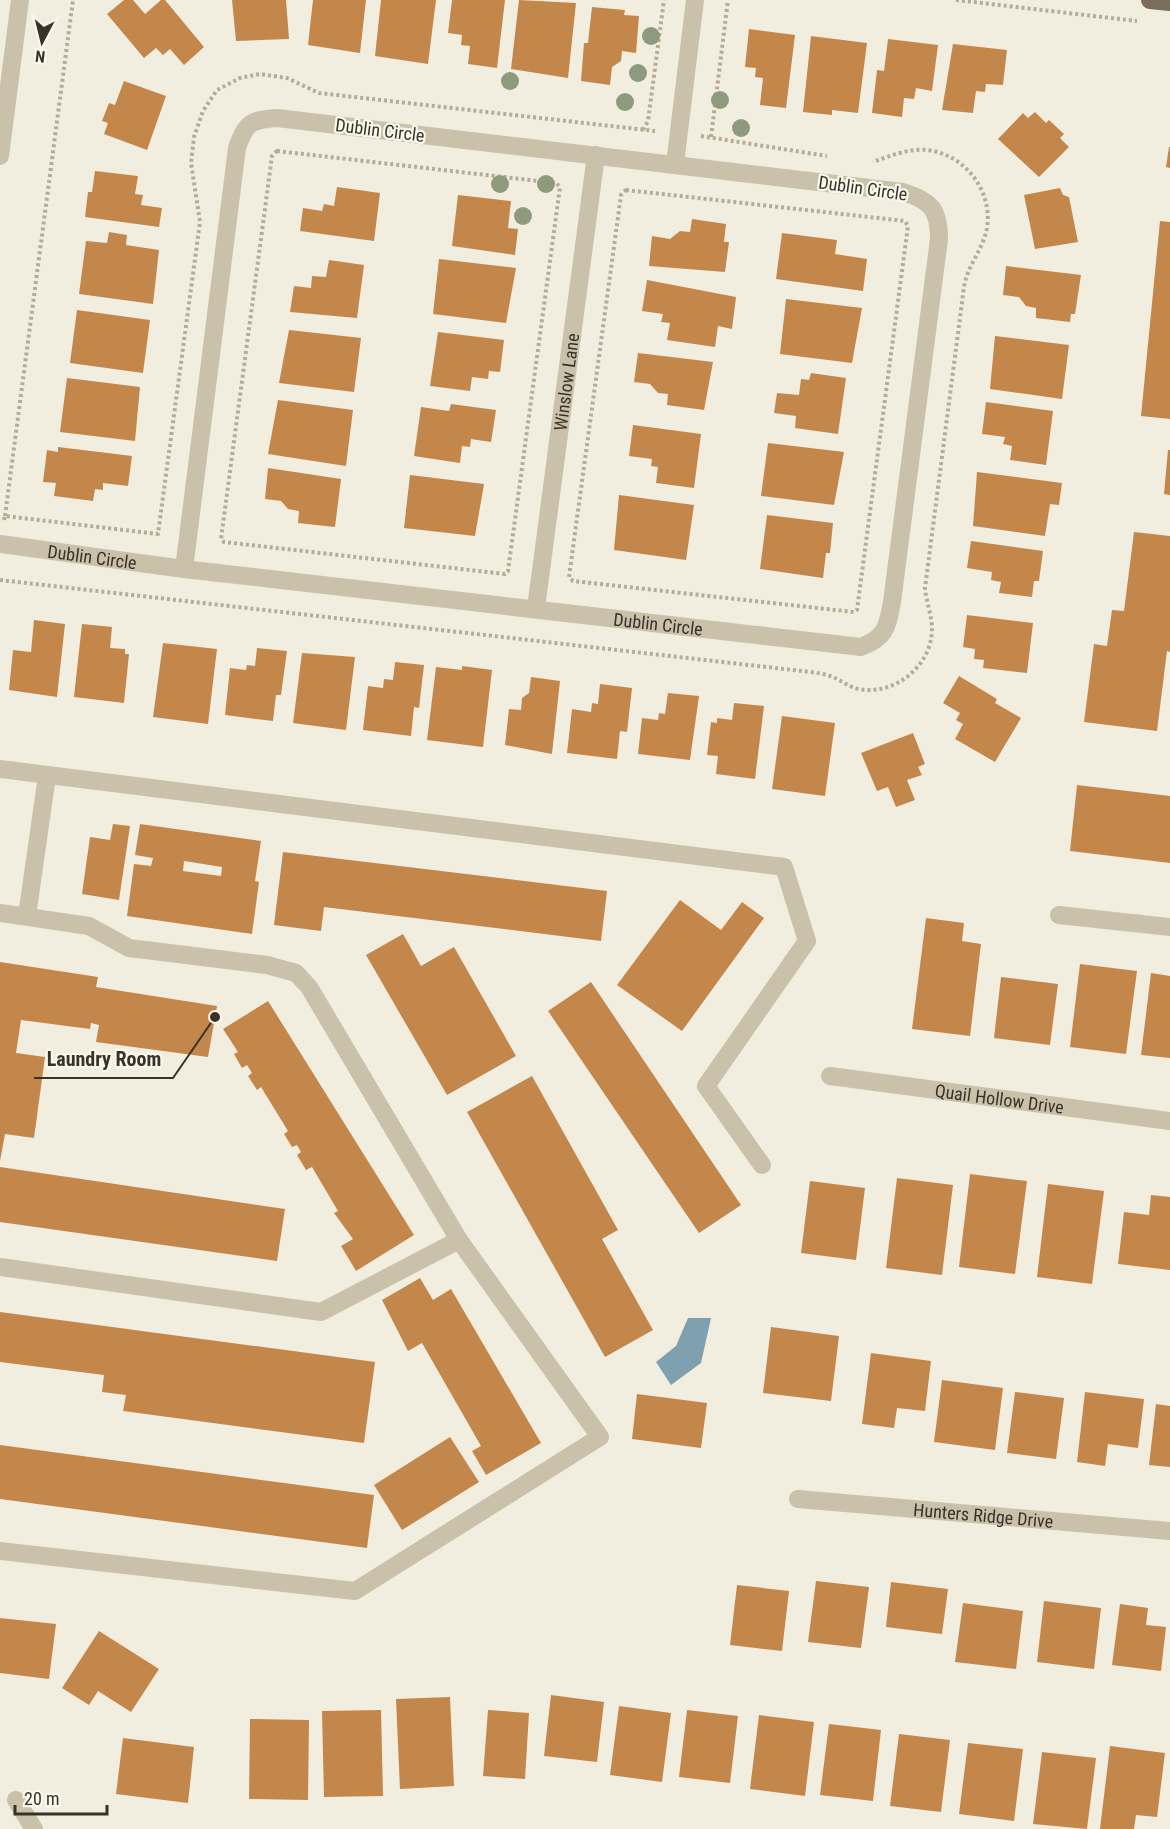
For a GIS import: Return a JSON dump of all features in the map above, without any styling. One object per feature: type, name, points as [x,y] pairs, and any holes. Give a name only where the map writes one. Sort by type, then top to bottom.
[{"type":"main road","points":[[1150,0],[1170,2]]},
{"type":"street","points":[[0,156],[6,61],[20,0]]},
{"type":"street","points":[[675,164],[695,0]]},
{"type":"street","name":"Dublin Circle","points":[[0,544],[184,569],[861,647],[879,640],[888,625],[939,239],[939,225],[934,209],[921,197],[903,192],[277,118],[255,120],[243,131],[237,148],[184,569]]},
{"type":"street","name":"Winslow Lane","points":[[536,608],[596,155]]},
{"type":"street","points":[[0,769],[784,867],[807,941],[706,1086],[762,1165]]},
{"type":"street","points":[[27,916],[47,776]]},
{"type":"street","points":[[0,913],[89,926],[129,948],[267,965],[296,973],[309,987],[459,1240],[600,1437],[355,1591],[0,1551]]},
{"type":"street","points":[[1059,915],[1170,927]]},
{"type":"street","name":"Quail Hollow Drive","points":[[830,1076],[1170,1121]]},
{"type":"street","points":[[0,1267],[321,1312],[459,1240]]},
{"type":"street","name":"Hunters Ridge Drive","points":[[798,1499],[1170,1531]]},
{"type":"street","points":[[16,1800],[34,1829]]},
{"type":"path","points":[[0,544],[74,0]]},
{"type":"path","points":[[643,130],[648,121],[664,0]]},
{"type":"path","points":[[711,138],[728,0]]},
{"type":"path","points":[[956,0],[1146,22]]},
{"type":"path","points":[[5,516],[158,534],[200,222],[191,173],[194,136],[203,111],[217,90],[240,78],[260,74],[287,78],[319,93],[679,134],[837,157]]},
{"type":"path","points":[[0,579],[802,670],[832,676],[846,686],[862,690],[883,689],[898,684],[911,674],[929,647],[932,629],[925,588],[959,322],[965,277],[982,246],[987,226],[987,206],[980,185],[965,166],[951,156],[925,150],[872,163]]},
{"type":"path","points":[[277,151],[556,183],[560,187],[508,571],[505,574],[248,545],[224,542],[221,539],[272,156],[277,151]]},
{"type":"path","points":[[626,190],[905,221],[909,226],[857,610],[854,612],[573,581],[569,577],[621,195],[626,190]]},
{"type":"water","points":[[688,1318],[711,1318],[701,1363],[671,1385],[656,1362],[676,1346]]},
{"type":"building","points":[[124,0],[133,0],[145,14],[161,0],[165,0],[204,47],[184,65],[170,49],[163,55],[156,48],[144,58],[107,14]]},
{"type":"building","points":[[232,0],[286,0],[289,39],[236,41]]},
{"type":"building","points":[[313,0],[366,0],[360,53],[308,45]]},
{"type":"building","points":[[381,0],[436,0],[428,64],[375,56]]},
{"type":"building","points":[[452,0],[505,0],[497,68],[468,64],[470,46],[461,45],[462,35],[448,33]]},
{"type":"building","points":[[519,0],[576,3],[568,78],[511,69]]},
{"type":"building","points":[[592,7],[625,10],[624,15],[639,16],[636,53],[622,51],[621,61],[612,67],[610,85],[581,81],[584,43],[588,43]]},
{"type":"building","points":[[749,29],[795,35],[786,108],[760,105],[763,78],[755,77],[756,68],[745,67]]},
{"type":"building","points":[[811,36],[867,43],[858,113],[832,110],[832,115],[803,112]]},
{"type":"building","points":[[888,39],[938,45],[932,91],[916,88],[914,99],[904,98],[902,117],[872,113],[877,70],[884,71]]},
{"type":"building","points":[[953,44],[1007,50],[1003,85],[986,84],[985,92],[976,91],[973,113],[942,110]]},
{"type":"building","points":[[124,81],[166,96],[147,150],[104,134],[108,123],[102,121],[109,103],[115,105]]},
{"type":"building","points":[[1035,112],[1046,123],[1049,120],[1064,134],[1060,138],[1069,147],[1039,177],[998,139],[1023,113],[1028,118]]},
{"type":"building","points":[[1170,147],[1170,168],[1166,167]]},
{"type":"building","points":[[95,171],[138,176],[135,194],[143,195],[141,205],[162,208],[159,227],[85,217],[88,192],[92,192]]},
{"type":"building","points":[[337,187],[380,193],[374,241],[300,231],[303,208],[322,211],[324,204],[334,206]]},
{"type":"building","points":[[1060,188],[1063,195],[1069,197],[1078,242],[1035,249],[1024,195]]},
{"type":"building","points":[[458,195],[511,201],[508,228],[518,229],[515,255],[452,246]]},
{"type":"building","points":[[692,219],[726,224],[724,242],[729,242],[725,272],[649,266],[652,236],[670,239],[680,231],[690,232]]},
{"type":"building","points":[[1160,221],[1170,222],[1170,419],[1141,416]]},
{"type":"building","points":[[109,232],[127,235],[126,245],[159,250],[153,304],[79,294],[86,241],[107,243]]},
{"type":"building","points":[[782,233],[837,240],[835,254],[867,259],[863,291],[776,279]]},
{"type":"building","points":[[439,259],[516,268],[506,323],[433,314]]},
{"type":"building","points":[[329,260],[364,265],[357,318],[290,312],[294,286],[311,288],[312,276],[326,277]]},
{"type":"building","points":[[1006,266],[1081,275],[1075,314],[1071,314],[1070,322],[1036,318],[1036,308],[1026,306],[1019,297],[1003,295]]},
{"type":"building","points":[[647,280],[736,297],[732,329],[718,326],[715,347],[667,340],[670,323],[661,322],[663,314],[642,311]]},
{"type":"building","points":[[786,299],[862,308],[852,363],[780,354]]},
{"type":"building","points":[[77,310],[150,320],[143,373],[70,363]]},
{"type":"building","points":[[289,330],[361,338],[354,392],[279,383]]},
{"type":"building","points":[[438,332],[504,340],[500,372],[489,371],[488,379],[472,377],[470,391],[430,386]]},
{"type":"building","points":[[995,336],[1069,345],[1062,399],[990,389]]},
{"type":"building","points":[[638,353],[713,362],[704,410],[667,405],[668,394],[658,393],[650,384],[634,382]]},
{"type":"building","points":[[811,373],[846,378],[838,434],[795,428],[796,416],[774,413],[777,393],[799,395],[801,379],[809,380]]},
{"type":"building","points":[[67,378],[140,387],[135,441],[60,432]]},
{"type":"building","points":[[278,400],[353,410],[346,466],[268,454]]},
{"type":"building","points":[[986,402],[1053,411],[1046,465],[1010,460],[1012,446],[1003,444],[1005,437],[982,434]]},
{"type":"building","points":[[451,404],[496,410],[491,442],[471,439],[470,447],[462,446],[460,463],[414,456],[421,407],[449,411]]},
{"type":"building","points":[[633,425],[701,434],[694,488],[656,483],[658,467],[651,466],[652,459],[629,456]]},
{"type":"building","points":[[768,443],[844,452],[834,505],[761,496]]},
{"type":"building","points":[[58,447],[132,456],[128,486],[103,483],[103,490],[95,489],[93,501],[54,496],[56,483],[43,482],[47,450],[58,452]]},
{"type":"building","points":[[1168,450],[1170,450],[1170,495],[1164,494]]},
{"type":"building","points":[[268,468],[341,479],[335,527],[298,523],[299,511],[288,509],[281,501],[265,499]]},
{"type":"building","points":[[977,472],[1062,483],[1059,505],[1050,504],[1045,536],[973,526]]},
{"type":"building","points":[[410,475],[484,484],[475,536],[404,528]]},
{"type":"building","points":[[619,495],[694,505],[686,560],[614,550]]},
{"type":"building","points":[[767,515],[833,523],[830,553],[826,553],[823,578],[760,569]]},
{"type":"building","points":[[1134,532],[1170,536],[1170,652],[1167,651],[1157,731],[1084,722],[1094,644],[1107,646],[1112,610],[1124,611]]},
{"type":"building","points":[[971,541],[1043,551],[1039,581],[1034,581],[1032,597],[999,593],[1001,582],[991,580],[992,572],[967,568]]},
{"type":"building","points":[[967,615],[1033,623],[1027,673],[983,668],[984,660],[974,659],[975,649],[963,647]]},
{"type":"building","points":[[34,620],[65,624],[57,697],[9,690],[13,650],[31,652]]},
{"type":"building","points":[[82,624],[112,627],[110,648],[125,649],[125,654],[129,654],[124,703],[74,697]]},
{"type":"building","points":[[163,643],[217,649],[208,724],[153,717]]},
{"type":"building","points":[[257,648],[287,651],[281,695],[276,695],[273,721],[225,715],[230,668],[246,670],[247,665],[255,666]]},
{"type":"building","points":[[302,653],[355,657],[346,730],[293,723]]},
{"type":"building","points":[[395,662],[424,665],[419,708],[414,707],[411,736],[363,730],[368,686],[383,688],[384,679],[393,680]]},
{"type":"building","points":[[462,666],[492,670],[483,747],[427,740],[436,667],[462,670]]},
{"type":"building","points":[[959,676],[997,699],[995,703],[1021,718],[995,762],[955,739],[963,724],[956,720],[960,713],[943,703]]},
{"type":"building","points":[[531,677],[560,681],[552,754],[505,745],[509,709],[521,710],[522,698],[529,693]]},
{"type":"building","points":[[600,684],[632,688],[627,732],[620,731],[617,759],[567,753],[572,709],[591,712],[592,703],[598,704]]},
{"type":"building","points":[[668,693],[699,696],[690,760],[638,754],[642,718],[658,720],[659,713],[665,714]]},
{"type":"building","points":[[734,703],[764,706],[755,779],[716,774],[718,756],[707,755],[711,722],[717,723],[717,718],[732,720]]},
{"type":"building","points":[[782,716],[835,723],[825,796],[772,789]]},
{"type":"building","points":[[913,733],[925,764],[918,767],[922,775],[907,780],[915,800],[896,807],[888,787],[877,791],[861,753]]},
{"type":"building","points":[[1077,785],[1170,796],[1170,863],[1070,851]]},
{"type":"building","points":[[113,824],[130,826],[119,900],[82,894],[90,837],[110,840]]},
{"type":"building","points":[[140,824],[261,841],[255,881],[259,882],[252,934],[127,916],[134,864],[151,866],[153,858],[135,855]],"holes":[[[184,861],[222,867],[221,876],[183,871]]]},
{"type":"building","points":[[283,852],[607,891],[601,941],[324,907],[321,931],[274,925]]},
{"type":"building","points":[[680,900],[721,930],[742,902],[764,918],[682,1031],[617,985]]},
{"type":"building","points":[[926,918],[964,923],[962,941],[981,944],[970,1036],[912,1029]]},
{"type":"building","points":[[403,934],[421,966],[454,947],[516,1056],[447,1095],[366,955]]},
{"type":"building","points":[[0,962],[98,977],[96,987],[217,1006],[208,1057],[96,1042],[99,1025],[91,1023],[90,1029],[21,1020],[16,1053],[45,1057],[34,1138],[5,1134],[0,1161]]},
{"type":"building","points":[[1080,964],[1137,971],[1126,1054],[1070,1047]]},
{"type":"building","points":[[1151,973],[1170,976],[1170,1058],[1141,1055]]},
{"type":"building","points":[[1001,977],[1058,984],[1050,1045],[994,1038]]},
{"type":"building","points":[[591,982],[741,1205],[699,1233],[548,1011]]},
{"type":"building","points":[[268,1001],[414,1235],[356,1271],[341,1246],[353,1239],[334,1213],[338,1211],[312,1167],[306,1170],[297,1155],[301,1152],[297,1145],[292,1147],[284,1134],[288,1131],[261,1087],[257,1090],[248,1076],[252,1073],[247,1065],[242,1068],[234,1054],[238,1052],[223,1029]]},
{"type":"building","points":[[532,1076],[618,1230],[602,1239],[653,1330],[605,1357],[467,1112]]},
{"type":"building","points":[[0,1167],[285,1209],[277,1261],[0,1222]]},
{"type":"building","points":[[970,1174],[1027,1181],[1015,1274],[959,1267]]},
{"type":"building","points":[[897,1178],[953,1185],[942,1275],[886,1268]]},
{"type":"building","points":[[810,1181],[865,1188],[856,1260],[801,1253]]},
{"type":"building","points":[[1048,1184],[1104,1191],[1092,1284],[1037,1277]]},
{"type":"building","points":[[1151,1195],[1170,1197],[1170,1270],[1118,1264],[1124,1212],[1149,1215]]},
{"type":"building","points":[[420,1278],[433,1300],[451,1289],[541,1443],[486,1475],[472,1451],[481,1446],[422,1343],[408,1351],[382,1300]]},
{"type":"building","points":[[0,1312],[375,1362],[364,1443],[123,1411],[126,1395],[102,1392],[104,1375],[0,1362]]},
{"type":"building","points":[[771,1327],[839,1336],[831,1401],[763,1393]]},
{"type":"building","points":[[871,1353],[931,1361],[925,1411],[897,1408],[894,1428],[862,1424]]},
{"type":"building","points":[[942,1380],[1003,1388],[995,1450],[934,1442]]},
{"type":"building","points":[[1015,1392],[1064,1398],[1056,1459],[1007,1453]]},
{"type":"building","points":[[1085,1392],[1144,1399],[1138,1448],[1108,1444],[1105,1466],[1077,1462]]},
{"type":"building","points":[[637,1394],[707,1403],[701,1448],[632,1439]]},
{"type":"building","points":[[1156,1404],[1170,1406],[1170,1467],[1149,1465]]},
{"type":"building","points":[[450,1437],[479,1482],[402,1530],[374,1485]]},
{"type":"building","points":[[0,1445],[374,1495],[367,1548],[0,1499]]},
{"type":"building","points":[[816,1581],[869,1587],[861,1648],[808,1642]]},
{"type":"building","points":[[891,1582],[948,1589],[942,1634],[886,1627]]},
{"type":"building","points":[[737,1585],[789,1591],[782,1651],[730,1645]]},
{"type":"building","points":[[1044,1601],[1101,1608],[1094,1669],[1037,1662]]},
{"type":"building","points":[[963,1603],[1023,1611],[1016,1669],[955,1662]]},
{"type":"building","points":[[1120,1604],[1148,1608],[1146,1625],[1166,1627],[1161,1671],[1112,1665]]},
{"type":"building","points":[[0,1618],[56,1624],[49,1679],[0,1673]]},
{"type":"building","points":[[99,1631],[159,1669],[131,1712],[98,1691],[89,1705],[62,1688]]},
{"type":"building","points":[[551,1695],[604,1702],[597,1762],[544,1756]]},
{"type":"building","points":[[450,1697],[454,1786],[400,1789],[396,1699]]},
{"type":"building","points":[[619,1706],[671,1713],[662,1782],[610,1775]]},
{"type":"building","points":[[381,1710],[383,1796],[324,1797],[322,1711]]},
{"type":"building","points":[[488,1710],[529,1713],[525,1779],[483,1776]]},
{"type":"building","points":[[687,1710],[738,1716],[730,1783],[679,1777]]},
{"type":"building","points":[[759,1715],[814,1722],[805,1796],[750,1789]]},
{"type":"building","points":[[250,1719],[309,1720],[308,1800],[249,1799]]},
{"type":"building","points":[[829,1724],[881,1730],[873,1801],[820,1795]]},
{"type":"building","points":[[899,1734],[950,1740],[941,1812],[890,1806]]},
{"type":"building","points":[[123,1738],[194,1747],[188,1803],[116,1794]]},
{"type":"building","points":[[968,1743],[1023,1749],[1014,1821],[959,1814]]},
{"type":"building","points":[[1110,1746],[1165,1753],[1157,1817],[1136,1815],[1134,1829],[1100,1829]]},
{"type":"building","points":[[1042,1752],[1096,1758],[1087,1829],[1033,1824]]},
{"type":"place","name":"Laundry Room","points":[[215,1017]]}]
